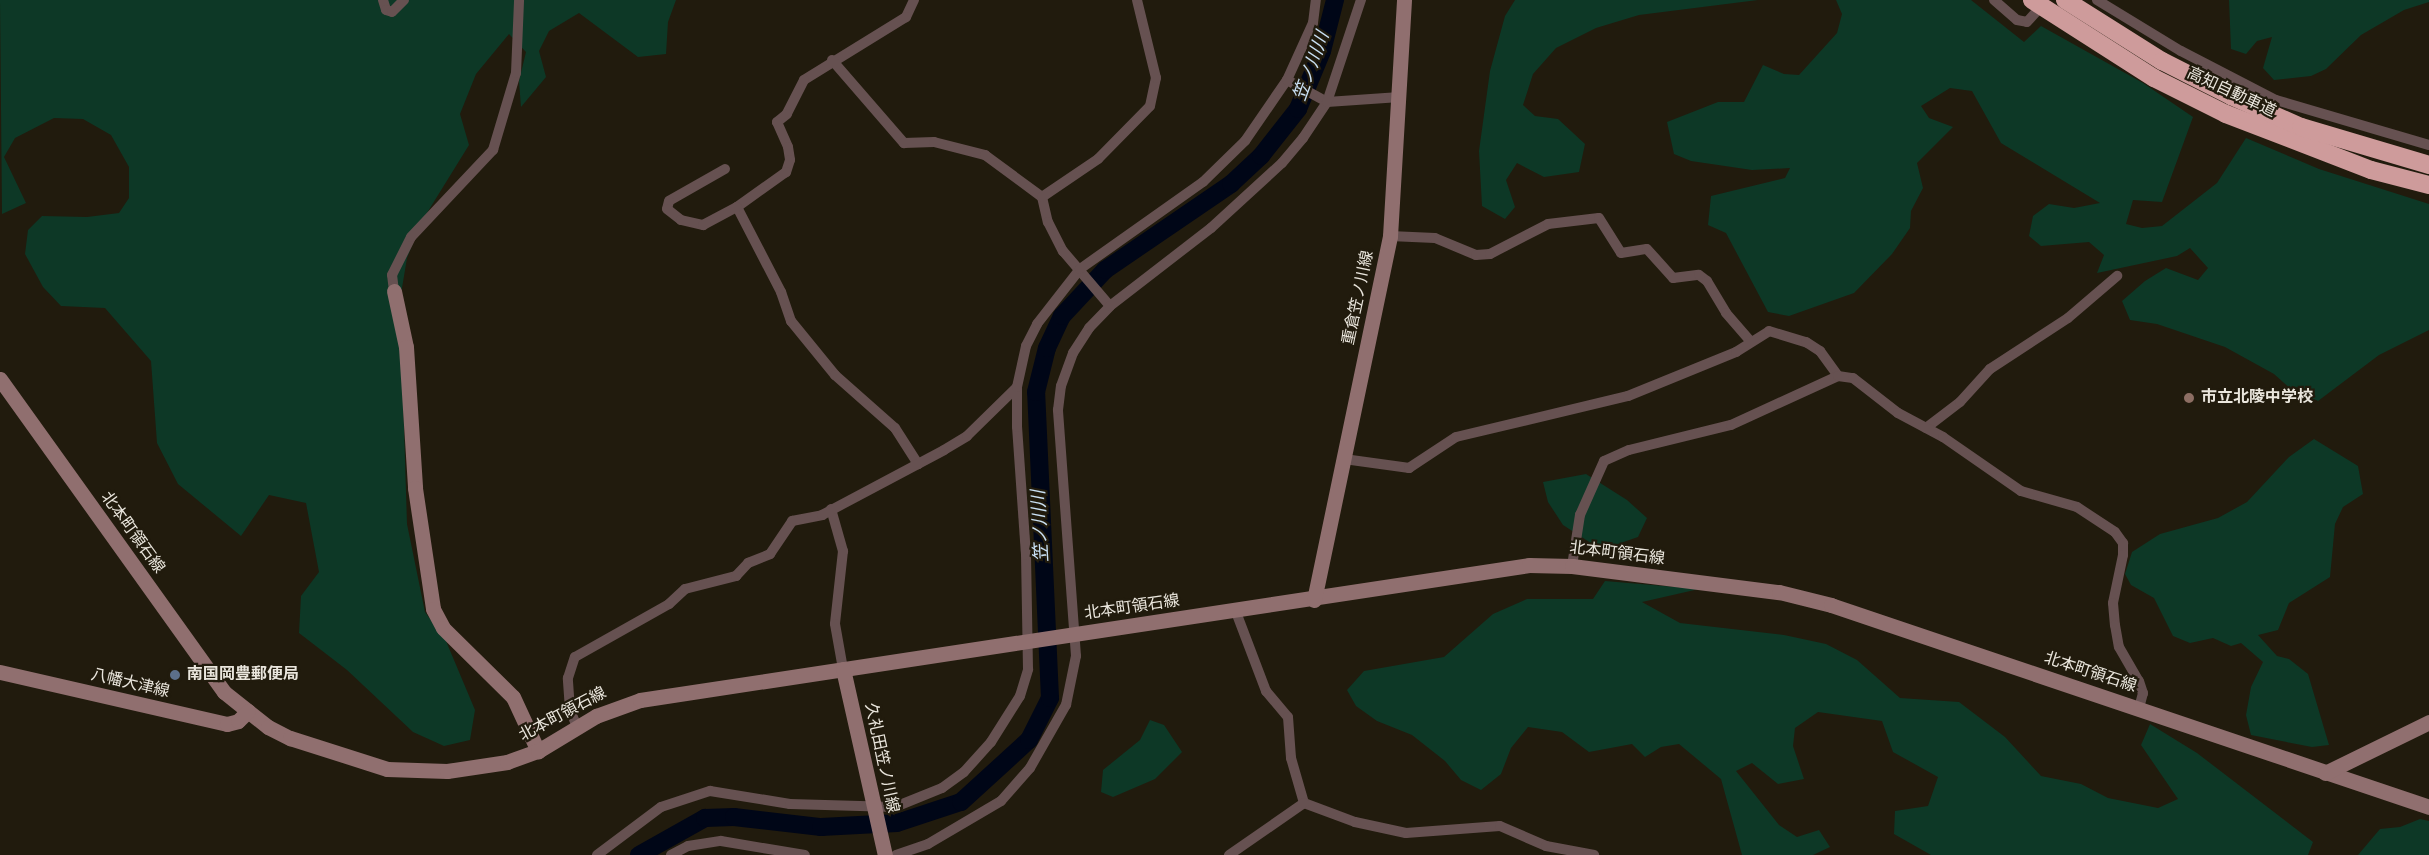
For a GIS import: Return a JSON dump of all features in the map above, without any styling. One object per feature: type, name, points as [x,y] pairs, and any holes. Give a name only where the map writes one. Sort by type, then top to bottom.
[{"type":"highway","name":"高知自動車道","points":[[2065,0],[2162,61],[2231,96],[2301,127],[2429,165]]},
{"type":"highway","name":"高知自動車道","points":[[2033,9],[2154,78],[2226,114],[2361,167],[2429,185]]},
{"type":"main road","name":"重倉笠ノ川線","points":[[1314,600],[1390,236],[1404,0]]},
{"type":"main road","points":[[394,291],[406,346],[417,509],[433,609],[443,628],[513,697],[538,751]]},
{"type":"main road","name":"北本町領石線","points":[[0,379],[224,692],[248,711],[290,738],[387,769],[447,771],[484,767],[538,751],[611,709],[640,700],[1073,634],[1236,612],[1529,565],[1572,566],[1779,592],[1831,605],[2429,807]]},
{"type":"main road","name":"久礼田笠ノ川線","points":[[843,669],[874,809],[888,854]]},
{"type":"main road","name":"八幡大津線","points":[[0,672],[228,724],[238,721],[248,711]]},
{"type":"main road","points":[[2325,772],[2429,722]]},
{"type":"street","points":[[383,0],[386,10],[392,12],[404,0]]},
{"type":"street","points":[[394,291],[392,275],[411,237],[493,150],[516,73],[519,0]]},
{"type":"street","points":[[725,169],[669,201],[667,209],[681,220],[703,225],[737,207],[786,172],[790,160],[784,132],[777,122],[787,114],[804,80],[832,60],[906,17],[914,0]]},
{"type":"street","points":[[1042,197],[1098,159],[1150,106],[1156,78],[1137,0]]},
{"type":"street","points":[[597,855],[661,807],[710,791],[790,804],[874,809],[919,798],[964,772],[991,742],[1020,696],[1028,669],[1031,641],[1017,387],[1026,346],[1037,324],[1083,273],[1203,182],[1245,141],[1288,80],[1313,23],[1316,0]]},
{"type":"street","points":[[888,854],[967,824],[1000,801],[1030,768],[1066,705],[1075,670],[1058,410],[1061,386],[1073,353],[1108,304],[1248,196],[1303,138],[1325,101],[1361,0]]},
{"type":"street","points":[[1994,0],[2016,20],[2027,22],[2033,9],[2046,0]]},
{"type":"street","points":[[2097,0],[2181,51],[2276,100],[2429,145]]},
{"type":"street","points":[[832,60],[904,143],[934,142],[985,155],[1042,197],[1048,222],[1063,251],[1108,304]]},
{"type":"street","points":[[1288,80],[1325,101],[1400,97]]},
{"type":"street","points":[[737,207],[781,292],[791,321],[835,375],[894,428],[918,464]]},
{"type":"street","points":[[1390,236],[1435,238],[1476,255],[1490,254],[1548,224],[1599,218],[1621,253],[1647,249],[1673,278],[1699,275],[1707,281],[1726,313],[1750,341]]},
{"type":"street","points":[[1926,428],[1960,402],[1990,369],[2068,318],[2117,276]]},
{"type":"street","points":[[1344,459],[1409,468],[1456,437],[1628,396],[1736,352],[1769,331],[1806,342],[1820,351],[1838,376]]},
{"type":"street","points":[[1572,566],[1580,515],[1604,461],[1629,450],[1731,425],[1838,376],[1853,378],[2021,491],[2077,507],[2115,532],[2123,543],[2123,555],[2113,603],[2115,625],[2119,647],[2139,681],[2143,693],[2139,708]]},
{"type":"street","points":[[578,727],[570,710],[568,678],[575,657],[669,604],[685,589],[736,576],[748,563],[770,554],[792,521],[813,519],[967,436],[1017,387]]},
{"type":"street","points":[[831,509],[843,551],[835,624],[843,669]]},
{"type":"street","points":[[1236,612],[1266,691],[1288,717],[1291,758],[1304,803]]},
{"type":"street","points":[[1229,855],[1304,803]]},
{"type":"street","points":[[1304,803],[1355,822],[1407,833],[1500,826],[1546,846],[1594,855]]},
{"type":"street","points":[[671,855],[688,846],[722,841],[805,855]]},
{"type":"green space","points":[[0,0],[676,0],[668,22],[666,54],[638,57],[579,13],[549,31],[539,51],[546,77],[521,107],[519,81],[526,52],[509,34],[476,74],[460,114],[469,145],[422,221],[407,258],[400,300],[407,524],[425,612],[446,641],[475,710],[470,740],[444,746],[413,732],[347,670],[299,633],[301,596],[319,572],[306,503],[269,495],[241,536],[178,484],[157,443],[151,361],[105,308],[61,306],[43,287],[25,254],[28,230],[42,216],[87,217],[119,213],[129,198],[129,167],[111,135],[83,119],[54,118],[15,138],[4,157],[26,203],[2,214]]},
{"type":"green space","points":[[1515,0],[1758,0],[1639,15],[1596,28],[1556,48],[1533,74],[1523,105],[1535,116],[1558,119],[1585,144],[1579,172],[1544,177],[1517,163],[1506,180],[1515,207],[1505,219],[1482,206],[1479,151],[1490,71],[1505,16]]},
{"type":"green space","points":[[1836,0],[1971,0],[2024,42],[2041,26],[2143,83],[2193,117],[2162,202],[2133,200],[2126,224],[2142,228],[2162,226],[2217,183],[2246,138],[2319,169],[2429,204],[2429,330],[2379,355],[2318,401],[2294,392],[2274,374],[2225,347],[2157,324],[2130,320],[2122,301],[2145,281],[2166,268],[2198,280],[2208,268],[2190,248],[2177,256],[2097,273],[2104,255],[2089,242],[2041,246],[2029,236],[2033,216],[2049,204],[2074,208],[2100,203],[2001,143],[1972,91],[1950,88],[1921,106],[1929,118],[1953,127],[1917,163],[1923,188],[1911,211],[1910,228],[1892,254],[1854,293],[1789,316],[1768,312],[1726,233],[1708,225],[1711,196],[1785,178],[1790,168],[1752,170],[1691,161],[1674,154],[1667,122],[1718,102],[1744,102],[1763,65],[1784,74],[1799,75],[1837,33],[1842,14]]},
{"type":"green space","points":[[2229,0],[2429,0],[2429,2],[2404,10],[2361,35],[2326,69],[2311,76],[2274,80],[2263,68],[2272,37],[2257,41],[2246,54],[2231,49]]},
{"type":"green space","points":[[2314,439],[2358,466],[2363,494],[2343,507],[2335,524],[2330,577],[2289,603],[2278,630],[2258,635],[2277,656],[2289,659],[2308,674],[2329,745],[2312,747],[2251,735],[2246,715],[2251,687],[2263,662],[2241,643],[2231,646],[2213,638],[2190,643],[2173,636],[2154,598],[2131,585],[2125,574],[2132,552],[2160,534],[2218,518],[2247,502],[2289,457]]},
{"type":"green space","points":[[1586,474],[1627,500],[1647,518],[1638,537],[1609,547],[1594,545],[1563,525],[1548,502],[1543,482]]},
{"type":"green space","points":[[1605,581],[1699,589],[1642,602],[1680,623],[1784,635],[1826,644],[1857,660],[1900,698],[1959,702],[2005,737],[2041,776],[2081,784],[2108,798],[2158,808],[2178,799],[2141,745],[2150,724],[2197,753],[2313,842],[2308,855],[1931,855],[1894,834],[1895,811],[1928,806],[1938,777],[1893,752],[1882,721],[1818,712],[1795,728],[1793,746],[1804,779],[1778,784],[1752,763],[1736,771],[1779,825],[1797,837],[1819,830],[1830,847],[1813,855],[1742,855],[1721,779],[1679,744],[1661,747],[1645,757],[1632,744],[1589,752],[1562,732],[1528,727],[1511,748],[1501,774],[1481,790],[1461,780],[1445,761],[1412,735],[1377,721],[1356,706],[1347,690],[1364,671],[1444,657],[1493,614],[1527,599],[1593,599]]},
{"type":"green space","points":[[1150,720],[1164,725],[1182,752],[1155,779],[1113,797],[1101,792],[1103,770],[1140,740]]},
{"type":"green space","points":[[2420,819],[2429,821],[2429,855],[2358,855],[2380,829],[2400,827]]},
{"type":"waterway","name":"笠ノ川川","points":[[639,855],[705,818],[734,817],[821,827],[897,823],[961,802],[1029,740],[1050,698],[1036,392],[1047,348],[1062,316],[1105,270],[1231,184],[1261,156],[1298,109],[1322,51],[1335,0]]},
{"type":"place","name":"市立北陵中学校","points":[[2189,398]]},
{"type":"place","name":"南国岡豊郵便局","points":[[175,675]]}]
